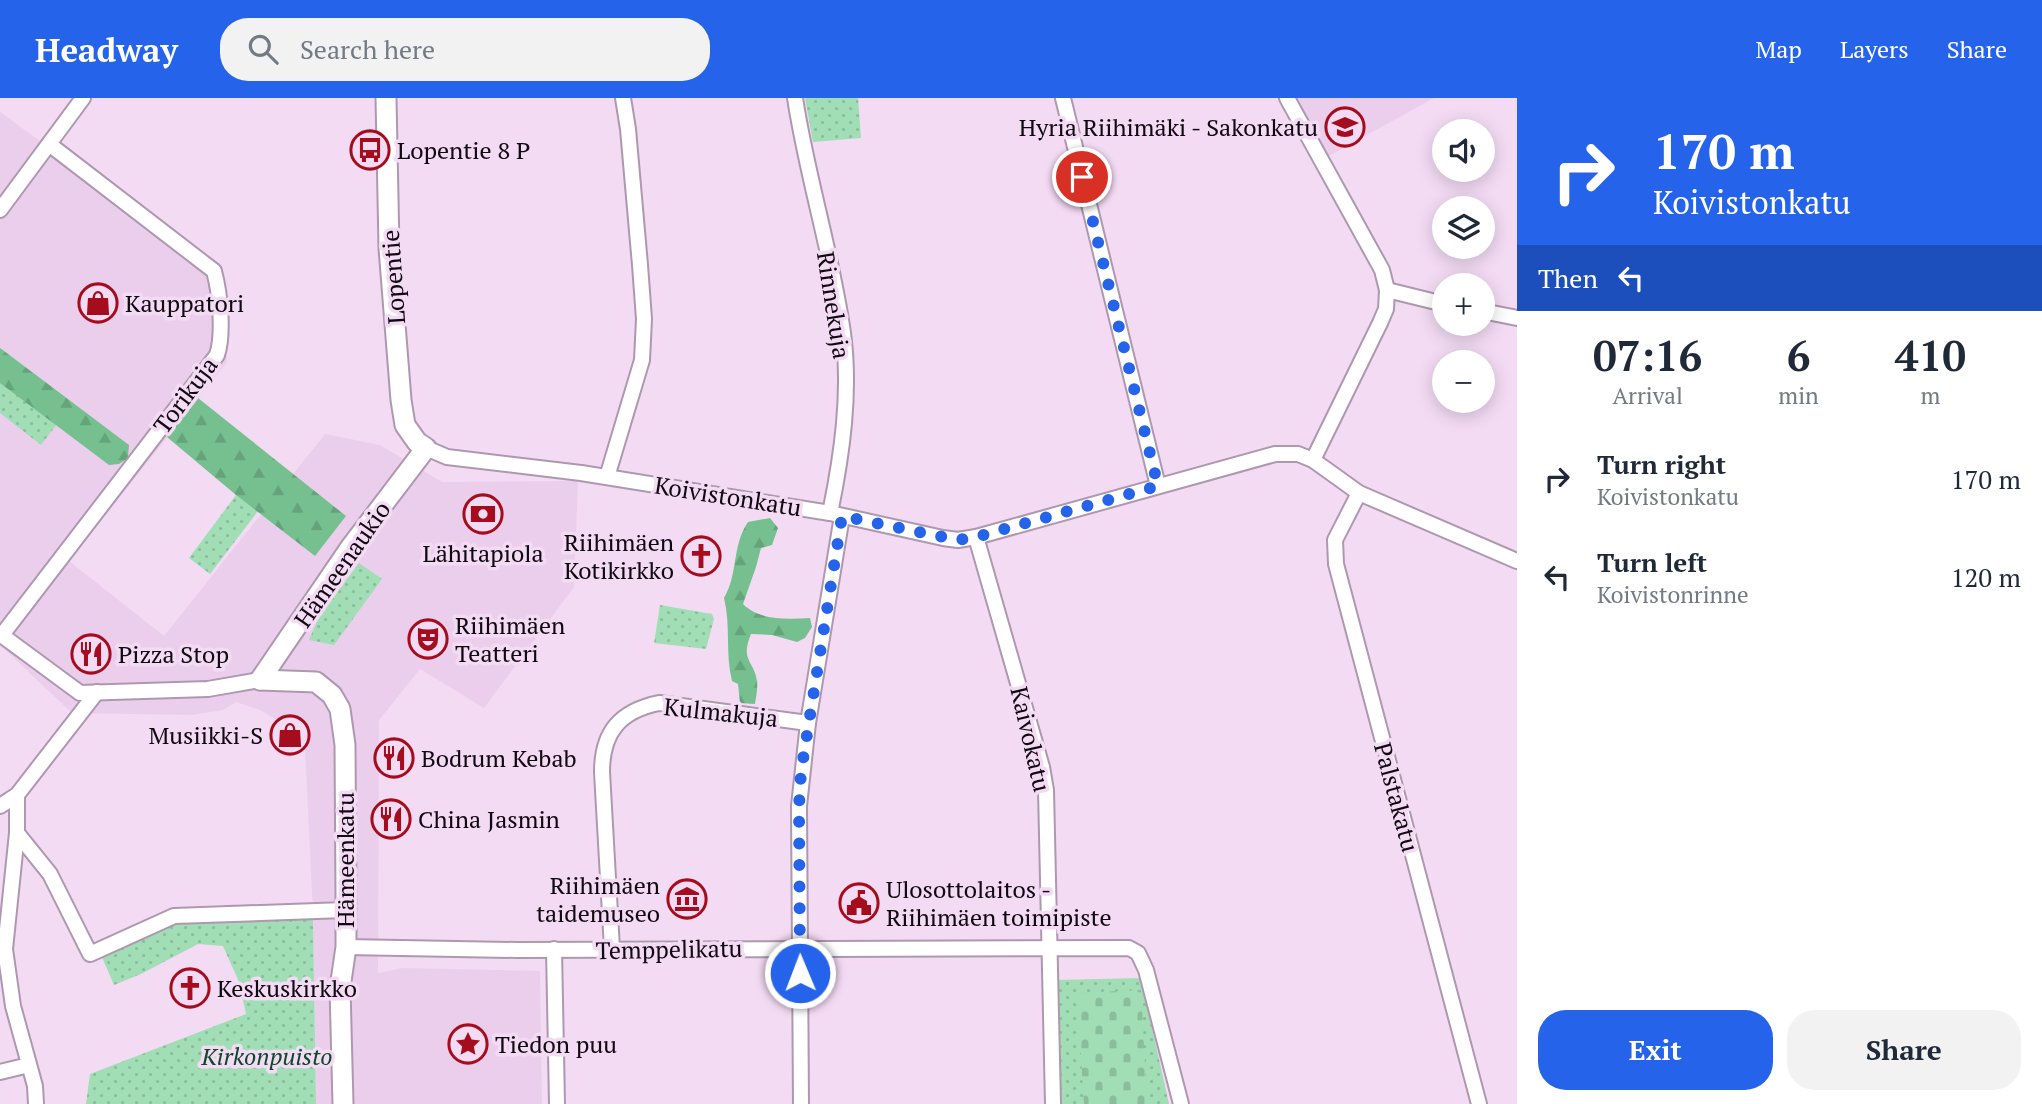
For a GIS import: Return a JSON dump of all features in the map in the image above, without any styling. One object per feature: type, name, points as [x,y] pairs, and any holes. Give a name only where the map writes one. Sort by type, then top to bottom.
[{"type":"street","points":[[0,210],[83,98]]},
{"type":"street","name":"Lopentie","points":[[386,98],[389,248],[401,400],[405,425],[417,442],[426,448]]},
{"type":"street","points":[[607,477],[642,360],[644,319],[623,98]]},
{"type":"street","name":"Rinnekuja","points":[[795,98],[843,334],[845,392],[836,514],[799,806],[801,1104]]},
{"type":"street","points":[[1063,98],[1158,486]]},
{"type":"street","points":[[1287,98],[1375,253],[1387,290],[1386,309],[1380,323],[1313,460],[1359,492],[1517,561]]},
{"type":"street","name":"Torikuja","points":[[1,634],[217,355],[221,345],[218,284],[214,271],[49,145]]},
{"type":"street","points":[[1387,290],[1432,301]]},
{"type":"street","points":[[1495,314],[1517,318]]},
{"type":"street","name":"Koivistonkatu","points":[[426,448],[447,457],[607,477],[836,514],[958,540],[1275,454],[1298,454],[1313,460]]},
{"type":"street","name":"Hämeenaukio","points":[[260,680],[350,548],[426,448]]},
{"type":"street","name":"Palstakatu","points":[[1359,492],[1335,540],[1336,564],[1479,1104]]},
{"type":"street","name":"Kaivokatu","points":[[976,537],[1042,767],[1046,790],[1053,1104]]},
{"type":"street","points":[[1,634],[80,693],[208,689],[260,680]]},
{"type":"street","name":"Hämeenkatu","points":[[260,680],[316,682],[332,695],[340,709],[345,746],[346,947],[340,988],[343,1104]]},
{"type":"street","points":[[0,806],[17,795],[97,692]]},
{"type":"street","name":"Kulmakuja","points":[[611,949],[602,772],[603,751],[614,727],[624,716],[659,703],[808,723]]},
{"type":"street","points":[[17,795],[18,834],[5,949],[13,1006],[35,1086],[36,1104]]},
{"type":"street","points":[[18,834],[50,874],[90,954],[174,916],[345,910]]},
{"type":"street","name":"Temppelikatu","points":[[346,947],[611,949],[1119,946],[1138,953],[1146,970],[1181,1104]]},
{"type":"street","points":[[554,949],[557,1104]]},
{"type":"street","points":[[0,1072],[29,1065]]},
{"type":"shaded area","name":"Hyria Riihimäki - Sakonkatu","points":[[1293,98],[1434,98],[1327,157]]},
{"type":"shaded area","points":[[0,112],[220,271],[227,362],[69,561],[164,636],[325,434],[380,445],[442,482],[578,481],[574,587],[484,708],[420,669],[379,720],[378,973],[403,968],[540,971],[542,1104],[316,1104],[313,912],[305,749],[289,727],[260,710],[236,702],[223,710],[192,715],[72,713],[0,645]]},
{"type":"green space","points":[[805,98],[858,98],[861,138],[813,142]]},
{"type":"green space","points":[[0,348],[73,403],[41,445],[0,413]]},
{"type":"green space","points":[[0,348],[129,445],[128,458],[119,464],[109,465],[0,383]]},
{"type":"green space","points":[[198,398],[346,516],[315,556],[167,437]]},
{"type":"green space","points":[[236,495],[258,511],[210,574],[189,558]]},
{"type":"green space","points":[[770,518],[778,528],[772,545],[761,548],[743,604],[757,614],[766,616],[810,618],[812,627],[805,638],[797,642],[772,635],[751,634],[747,655],[757,681],[755,704],[740,703],[738,684],[732,681],[730,671],[724,598],[731,580],[739,540],[748,522]]},
{"type":"green space","points":[[359,563],[382,579],[334,645],[309,640],[320,615]]},
{"type":"green space","points":[[660,605],[712,614],[714,619],[706,649],[654,643]]},
{"type":"green space","name":"Kirkonpuisto","points":[[313,919],[316,1104],[86,1104],[90,1074],[246,1014],[239,982],[223,946],[198,944],[114,985],[101,955],[174,922]]},
{"type":"green space","points":[[1141,978],[1169,1104],[1058,1104],[1056,980]]},
{"type":"green space","points":[[1141,990],[1147,1104],[1084,1104],[1077,993]]},
{"type":"place","name":"Hyria Riihimäki - Sakonkatu","points":[[1345,127]]},
{"type":"place","name":"Lopentie 8 P","points":[[370,150]]},
{"type":"place","name":"Kauppatori","points":[[98,303]]},
{"type":"place","name":"Lähitapiola","points":[[483,514]]},
{"type":"place","name":"Riihimäen Kotikirkko","points":[[701,556]]},
{"type":"place","name":"Riihimäen Teatteri","points":[[428,639]]},
{"type":"place","name":"Pizza Stop","points":[[91,654]]},
{"type":"place","name":"Musiikki-S","points":[[290,735]]},
{"type":"place","name":"Bodrum Kebab","points":[[394,758]]},
{"type":"place","name":"China Jasmin","points":[[391,819]]},
{"type":"place","name":"Riihimäen taidemuseo","points":[[687,899]]},
{"type":"place","name":"Ulosottolaitos - Riihimäen toimipiste","points":[[859,903]]},
{"type":"place","name":"Keskuskirkko","points":[[190,988]]},
{"type":"place","name":"Tiedon puu","points":[[468,1044]]},
{"type":"route","points":[[800,973],[801,772],[842,516],[958,540],[1158,486],[1082,177]]}]
